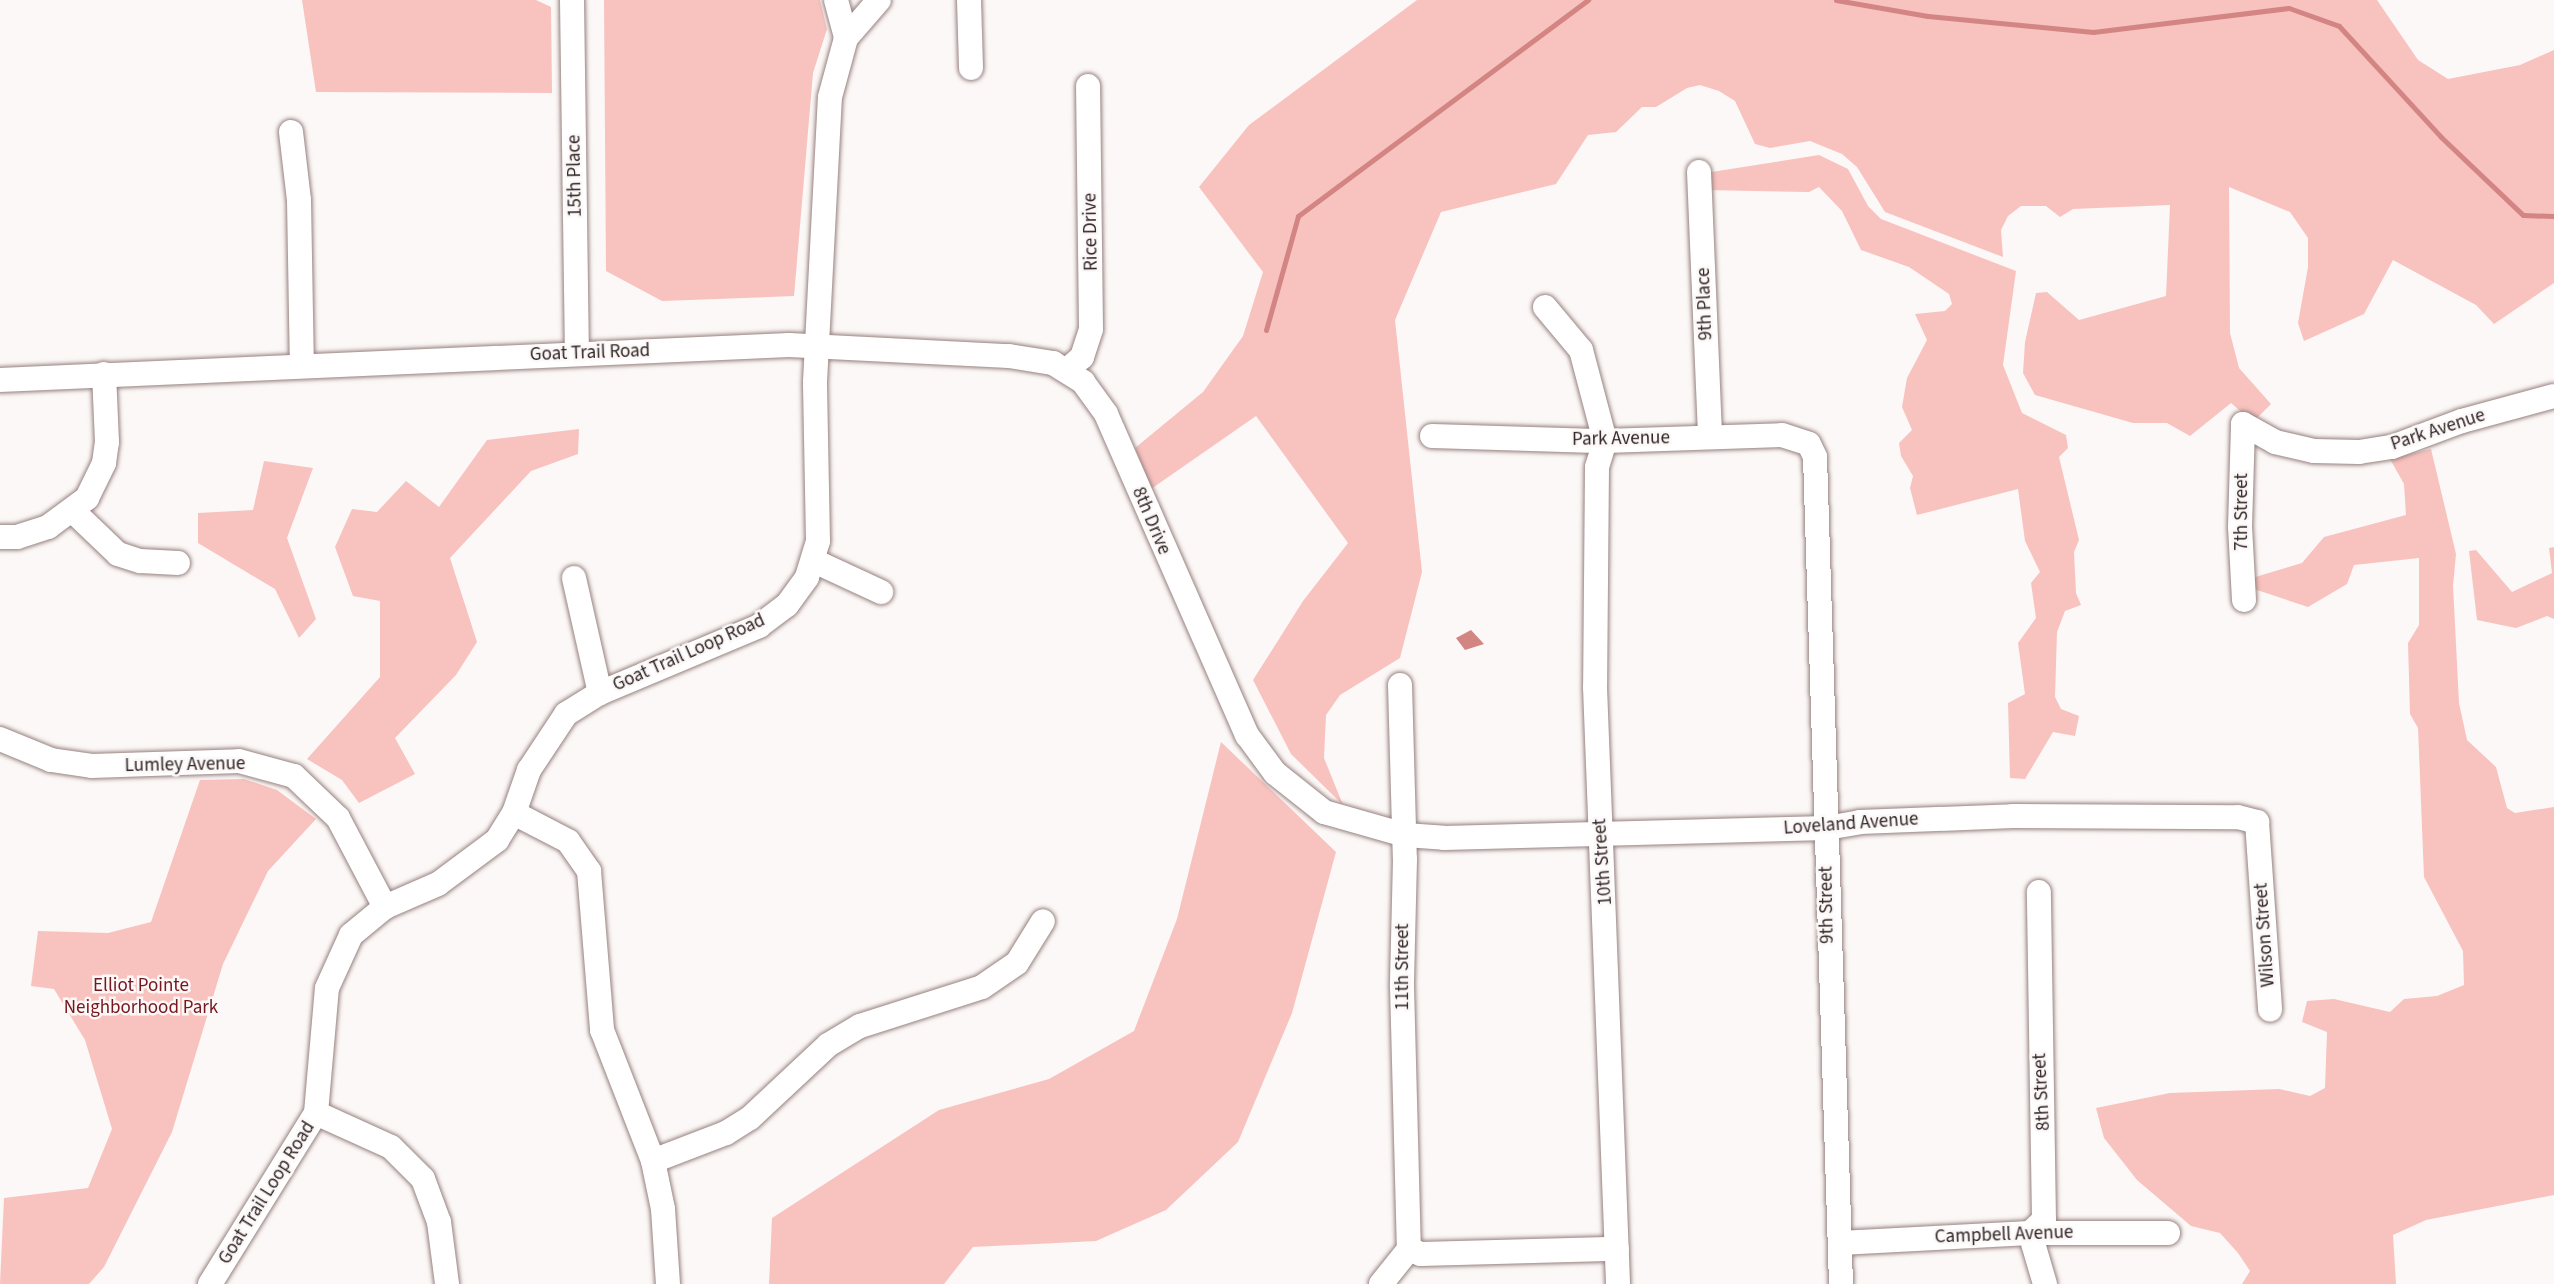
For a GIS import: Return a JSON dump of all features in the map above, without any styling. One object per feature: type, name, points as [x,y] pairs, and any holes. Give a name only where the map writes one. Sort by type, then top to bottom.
[{"type":"street","name":"15th Place","points":[[572,0],[577,353]]},
{"type":"street","points":[[836,0],[846,38]]},
{"type":"street","points":[[817,347],[830,97],[846,38],[879,0]]},
{"type":"street","points":[[969,0],[971,68]]},
{"type":"street","name":"Rice Drive","points":[[1068,370],[1082,356],[1091,330],[1088,86]]},
{"type":"street","points":[[291,132],[299,200],[302,365]]},
{"type":"street","name":"9th Place","points":[[1699,172],[1710,436]]},
{"type":"street","points":[[1545,307],[1581,350],[1605,441]]},
{"type":"street","name":"Goat Trail Road","points":[[0,380],[577,353],[817,347]]},
{"type":"street","name":"8th Drive","points":[[817,347],[1036,358],[1068,370],[1090,389],[1106,414],[1221,681],[1261,757],[1289,786],[1324,812],[1405,835]]},
{"type":"street","name":"Goat Trail Loop Road","points":[[210,1284],[316,1113],[327,988],[337,957],[351,935],[385,907],[438,884],[498,840],[514,813],[528,770],[547,738],[566,714],[600,692],[759,626],[787,605],[814,561],[819,522],[817,347]]},
{"type":"street","points":[[0,537],[31,534],[73,511],[87,498],[104,463],[104,374]]},
{"type":"street","name":"Park Avenue","points":[[2243,424],[2288,445],[2334,453],[2359,452],[2392,447],[2554,396]]},
{"type":"street","name":"7th Street","points":[[2243,424],[2240,527],[2244,600]]},
{"type":"street","name":"Park Avenue","points":[[1432,436],[1605,441],[1782,435],[1809,444]]},
{"type":"street","name":"10th Street","points":[[1605,441],[1597,467],[1595,687],[1618,1284]]},
{"type":"street","name":"9th Street","points":[[1809,444],[1818,476],[1841,1284]]},
{"type":"street","points":[[73,511],[118,554],[140,561],[178,563]]},
{"type":"street","points":[[814,561],[881,592]]},
{"type":"street","points":[[574,578],[600,692]]},
{"type":"street","name":"11th Street","points":[[1400,685],[1405,835],[1402,986],[1409,1249]]},
{"type":"street","name":"Lumley Avenue","points":[[0,739],[51,760],[92,766],[239,761],[294,776],[338,818],[385,907]]},
{"type":"street","points":[[514,813],[568,841],[589,871],[602,1030],[653,1161],[663,1209],[668,1284]]},
{"type":"street","name":"Loveland Avenue","points":[[1405,835],[1826,828],[1860,822],[2013,816],[2238,817],[2257,822],[2260,861]]},
{"type":"street","name":"Wilson Street","points":[[2260,861],[2270,1010]]},
{"type":"street","name":"8th Street","points":[[2030,1233],[2044,1220],[2039,892]]},
{"type":"street","points":[[653,1161],[726,1133],[750,1118],[828,1045],[860,1026],[982,987],[1017,963],[1043,921]]},
{"type":"street","points":[[316,1113],[391,1147],[423,1179],[439,1222],[447,1284]]},
{"type":"street","points":[[2030,1233],[2045,1284]]},
{"type":"street","name":"Campbell Avenue","points":[[1840,1243],[2030,1233],[2168,1233]]},
{"type":"street","points":[[1381,1284],[1409,1249],[1421,1254],[1617,1249]]},
{"type":"green space","points":[[302,0],[536,0],[551,7],[552,93],[316,92]]},
{"type":"green space","points":[[604,0],[820,0],[827,29],[813,73],[794,296],[662,301],[606,271]]},
{"type":"green space","points":[[1417,0],[2377,0],[2418,60],[2448,79],[2520,65],[2554,50],[2554,283],[2494,324],[2476,305],[2393,260],[2364,314],[2304,341],[2298,323],[2308,267],[2308,238],[2290,212],[2229,187],[2230,333],[2239,368],[2271,404],[2253,422],[2231,403],[2190,436],[2167,423],[2133,423],[2035,395],[2023,373],[2025,342],[2036,293],[2047,292],[2079,320],[2166,296],[2170,205],[2073,209],[2060,217],[2046,206],[2021,206],[2008,216],[2001,230],[2003,257],[1885,212],[1857,167],[1842,154],[1810,141],[1770,148],[1755,144],[1735,101],[1719,91],[1700,85],[1687,88],[1656,107],[1642,107],[1616,132],[1588,135],[1556,184],[1441,212],[1395,320],[1422,572],[1400,658],[1340,695],[1326,715],[1324,758],[1343,805],[1291,754],[1253,680],[1303,601],[1348,543],[1256,416],[1151,489],[1135,448],[1203,392],[1243,336],[1263,272],[1199,187],[1249,125]]},
{"type":"green space","points":[[1819,155],[1848,169],[1868,206],[1881,219],[2016,271],[2003,365],[2022,413],[2066,435],[2068,448],[2059,457],[2079,540],[2074,552],[2076,593],[2081,605],[2065,611],[2057,632],[2055,697],[2061,709],[2079,716],[2075,736],[2053,732],[2025,779],[2010,778],[2008,703],[2025,694],[2018,643],[2036,618],[2031,583],[2040,572],[2025,541],[2018,489],[1917,515],[1910,488],[1913,476],[1901,456],[1899,443],[1912,430],[1902,407],[1907,378],[1927,340],[1915,314],[1945,311],[1952,304],[1949,294],[1909,267],[1861,250],[1842,211],[1819,187],[1809,192],[1706,190],[1705,173]]},
{"type":"green space","points":[[579,429],[578,454],[531,471],[450,558],[477,642],[456,675],[395,738],[415,774],[359,803],[342,780],[307,759],[380,677],[380,601],[353,596],[335,547],[352,509],[377,512],[406,481],[439,507],[487,440]]},
{"type":"green space","points":[[2431,449],[2456,554],[2453,586],[2459,703],[2467,740],[2496,767],[2507,808],[2515,813],[2554,807],[2554,1195],[2426,1220],[2393,1235],[2396,1284],[2242,1284],[2250,1271],[2238,1253],[2220,1233],[2191,1226],[2137,1180],[2104,1138],[2096,1108],[2170,1093],[2279,1089],[2310,1096],[2325,1088],[2327,1032],[2302,1022],[2307,1001],[2334,999],[2390,1012],[2404,999],[2437,996],[2464,985],[2463,951],[2424,877],[2418,728],[2410,714],[2408,643],[2419,625],[2419,558],[2354,565],[2347,584],[2308,607],[2254,589],[2252,578],[2302,563],[2324,537],[2406,515],[2404,484],[2390,459]]},
{"type":"green space","points":[[264,461],[313,468],[287,538],[316,619],[299,638],[275,589],[198,543],[198,513],[253,510]]},
{"type":"green space","points":[[2554,547],[2554,619],[2547,616],[2516,628],[2477,620],[2469,551],[2476,550],[2512,592],[2552,573],[2549,548]]},
{"type":"green space","points":[[1221,742],[1336,852],[1292,1013],[1238,1142],[1166,1210],[1096,1241],[973,1247],[944,1284],[769,1284],[772,1218],[939,1110],[1049,1079],[1134,1031],[1177,919]]},
{"type":"green space","name":"Elliot Pointe Neighborhood Park","points":[[244,779],[277,790],[316,819],[268,871],[223,964],[172,1132],[104,1267],[89,1284],[0,1284],[4,1198],[88,1188],[112,1129],[85,1040],[54,989],[31,986],[38,931],[108,933],[151,922],[200,780]]},
{"type":"shaded area","points":[[1471,630],[1484,644],[1465,650],[1456,638]]},
{"type":"waterway","points":[[1266,330],[1298,216],[1588,0]]},
{"type":"waterway","points":[[1836,0],[1928,16],[2093,32],[2289,8],[2339,26],[2441,137],[2523,215],[2554,216]]}]
